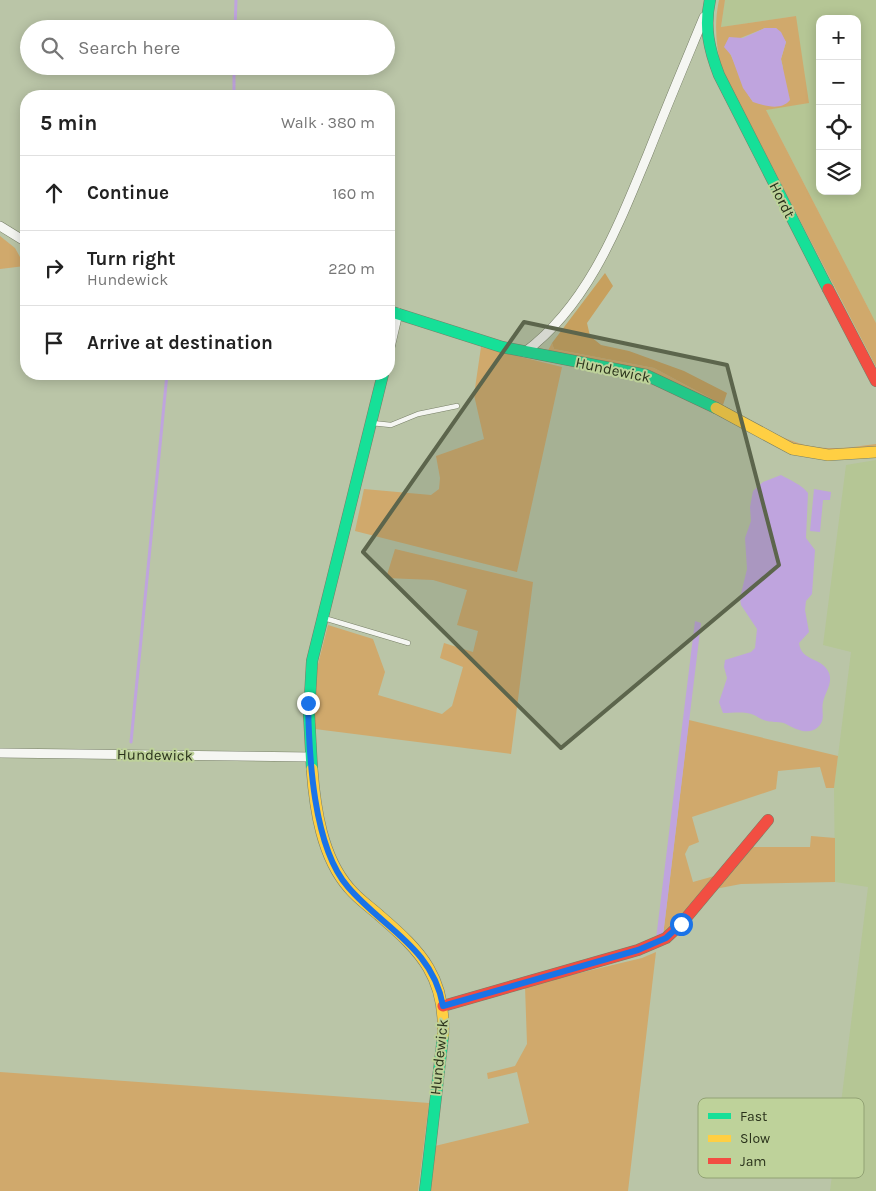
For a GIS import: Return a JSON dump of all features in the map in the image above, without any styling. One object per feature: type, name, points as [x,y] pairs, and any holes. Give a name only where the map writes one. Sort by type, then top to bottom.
[{"type":"street","name":"Hordt","points":[[524,352],[544,338],[585,287],[598,265],[628,200],[710,0]]},
{"type":"street","name":"Hordt","points":[[706,12],[706,34],[709,47],[730,99],[876,381]]},
{"type":"street","points":[[0,226],[20,238]]},
{"type":"street","name":"Hundewick","points":[[395,312],[524,352],[646,375],[689,394],[792,449],[828,455],[876,452]]},
{"type":"street","name":"Hundewick","points":[[382,380],[308,684],[310,757],[323,836],[335,868],[348,887],[421,956],[440,988],[443,1006],[442,1040],[424,1191]]},
{"type":"street","name":"Hundewick","points":[[0,753],[310,757]]},
{"type":"street","points":[[443,1006],[631,953],[666,938],[681,924],[768,820]]},
{"type":"lane","points":[[371,423],[391,425],[418,414],[457,406]]},
{"type":"lane","points":[[323,618],[408,643]]},
{"type":"highlighted area","points":[[524,322],[727,365],[779,565],[561,748],[363,552]]},
{"type":"shaded area","points":[[719,0],[725,0],[721,27],[796,16],[809,103],[766,110],[876,323],[876,367],[721,68],[716,34]],"holes":[[[765,28],[776,28],[786,42],[781,59],[783,67],[753,102],[727,49],[738,39]]]},
{"type":"shaded area","points":[[725,0],[876,0],[876,323],[766,110],[796,16],[721,27]]},
{"type":"shaded area","points":[[765,28],[776,28],[781,32],[786,42],[781,59],[790,100],[778,107],[753,102],[743,88],[731,55],[724,47],[729,37],[743,38]]},
{"type":"shaded area","points":[[0,236],[15,248],[20,257],[20,267],[0,269]]},
{"type":"shaded area","points":[[605,273],[613,286],[587,323],[590,336],[601,345],[629,351],[684,371],[727,393],[723,405],[654,368],[554,349],[552,343]]},
{"type":"shaded area","points":[[552,343],[554,349],[654,368],[782,437],[795,442],[829,448],[876,444],[876,449],[850,453],[797,448],[669,381],[546,354]]},
{"type":"shaded area","points":[[481,347],[562,367],[517,572],[355,531],[364,489],[431,495],[439,489],[440,478],[436,456],[484,439],[474,395]]},
{"type":"shaded area","points":[[876,460],[876,1191],[830,1191],[832,1178],[864,1178],[864,1098],[842,1098],[868,887],[835,882],[834,788],[851,652],[823,645],[846,465]]},
{"type":"shaded area","points":[[781,475],[799,485],[808,493],[806,538],[815,550],[812,594],[806,601],[805,610],[809,632],[799,643],[801,649],[808,657],[826,668],[830,677],[823,702],[822,721],[818,727],[810,731],[798,730],[784,723],[765,721],[750,714],[723,713],[719,702],[727,678],[724,667],[725,660],[751,652],[755,648],[757,629],[741,605],[740,598],[747,569],[745,538],[751,521],[750,507],[753,491],[763,482]]},
{"type":"shaded area","points":[[814,489],[831,492],[830,500],[823,500],[820,532],[810,531]]},
{"type":"shaded area","points":[[395,549],[533,582],[511,754],[315,729],[315,676],[328,625],[373,639],[385,672],[378,695],[442,714],[452,706],[463,667],[440,658],[444,643],[473,652],[478,631],[457,625],[467,590],[433,580],[386,578]]},
{"type":"shaded area","points":[[695,621],[701,623],[663,936],[656,939]]},
{"type":"shaded area","points":[[689,720],[838,756],[834,788],[826,788],[820,767],[778,771],[776,789],[692,817],[699,842],[689,846],[685,854],[693,882],[718,875],[663,936]]},
{"type":"shaded area","points":[[811,836],[835,838],[835,882],[741,884],[715,889],[752,847],[810,847]]},
{"type":"shaded area","points":[[656,952],[628,1191],[431,1191],[435,1146],[529,1123],[517,1072],[488,1079],[487,1073],[515,1066],[527,1044],[525,986],[642,958]]},
{"type":"shaded area","points":[[0,1072],[429,1103],[418,1191],[0,1191]]},
{"type":"waterway","points":[[235,20],[236,0]]},
{"type":"waterway","points":[[234,75],[234,90]]},
{"type":"waterway","points":[[131,742],[166,380]]},
{"type":"traffic: fast","points":[[710,0],[707,19],[709,38],[719,75],[828,289]]},
{"type":"traffic: fast","points":[[395,313],[502,347],[646,375],[716,408]]},
{"type":"traffic: fast","points":[[312,769],[309,714],[312,661],[382,380]]},
{"type":"traffic: fast","points":[[425,1191],[443,1036]]},
{"type":"traffic: slow","points":[[716,408],[792,449],[828,455],[876,452]]},
{"type":"traffic: slow","points":[[312,769],[318,816],[332,862],[353,892],[408,942],[428,968],[440,998],[443,1016],[443,1036]]},
{"type":"traffic: jam","points":[[828,289],[876,381]]},
{"type":"traffic: jam","points":[[443,1006],[638,950],[666,938],[681,924],[768,820]]},
{"type":"route","points":[[308,703],[310,757],[320,822],[328,852],[335,868],[348,887],[421,956],[440,988],[443,1006],[648,947],[666,938],[681,924]]}]
